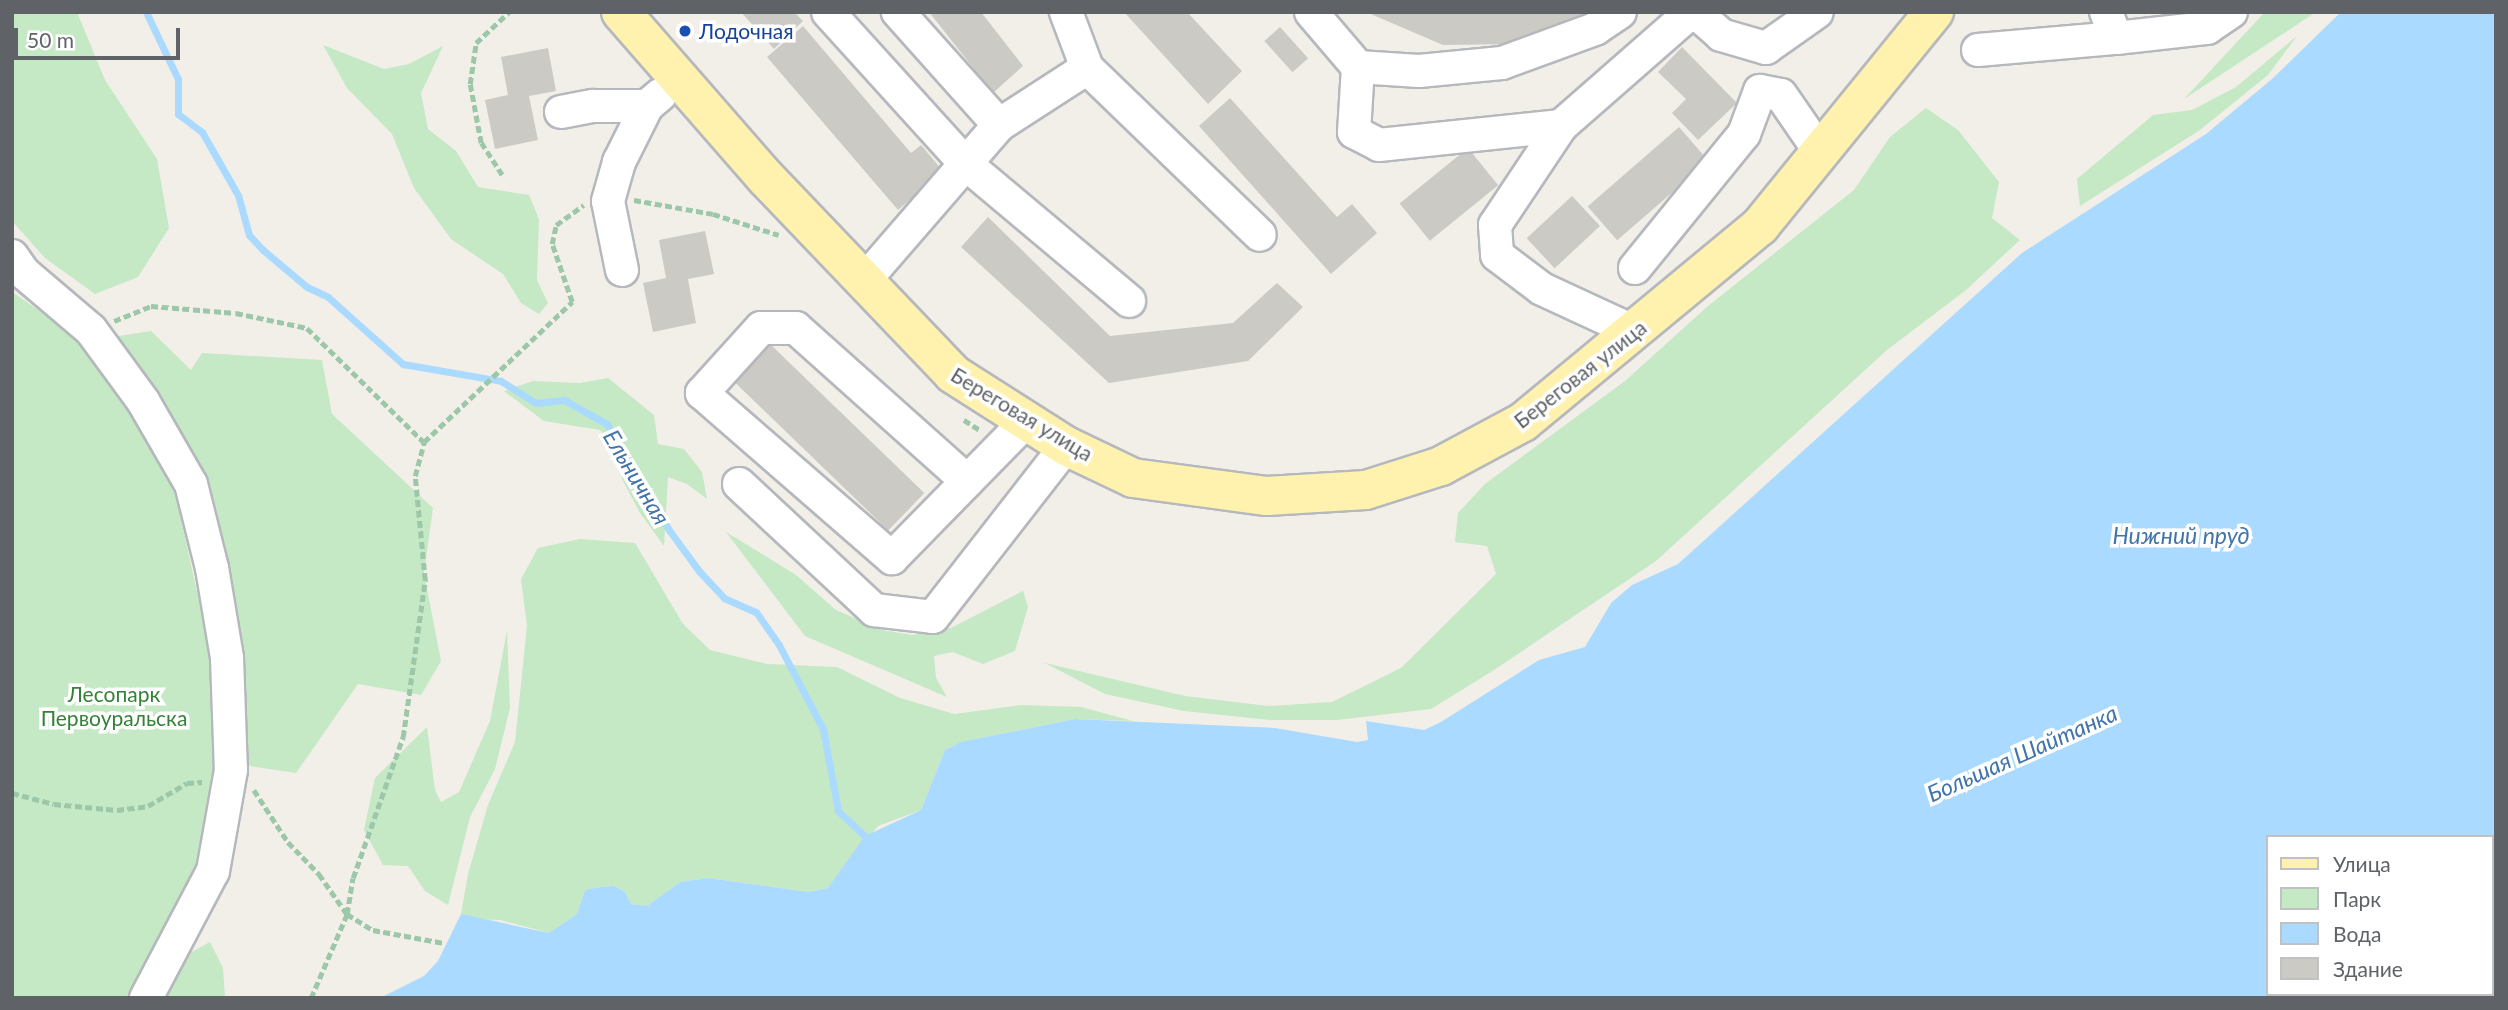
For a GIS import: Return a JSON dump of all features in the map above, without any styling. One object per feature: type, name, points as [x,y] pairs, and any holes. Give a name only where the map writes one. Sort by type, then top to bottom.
[{"type":"main road","name":"Береговая улица","points":[[621,12],[675,79],[953,374],[1066,446],[1133,478],[1267,496],[1366,490],[1441,466],[1523,422],[1760,226],[1934,12]]},
{"type":"street","points":[[828,12],[966,164],[1129,301]]},
{"type":"street","points":[[898,12],[999,125]]},
{"type":"street","points":[[1066,12],[1087,68],[1261,235]]},
{"type":"street","points":[[1311,12],[1358,67],[1354,132],[1379,145],[1561,126]]},
{"type":"street","points":[[1358,67],[1419,71],[1502,63],[1595,29],[1619,12]]},
{"type":"street","points":[[1635,332],[1542,289],[1497,255],[1495,225],[1561,126],[1693,12],[1721,36],[1766,48],[1817,12]]},
{"type":"street","points":[[1978,50],[2111,25],[2207,28],[2231,12]]},
{"type":"street","points":[[863,281],[999,125],[1087,68]]},
{"type":"street","points":[[622,270],[608,201],[619,162],[647,106],[675,79]]},
{"type":"street","points":[[1635,268],[1744,134],[1760,91],[1781,94],[1821,153]]},
{"type":"street","points":[[561,113],[593,106],[647,106]]},
{"type":"street","points":[[12,256],[24,273],[91,330],[143,401],[191,484],[227,657],[231,770],[213,871],[146,998]]},
{"type":"street","points":[[967,481],[796,328],[761,328],[702,393],[892,558],[1026,421]]},
{"type":"street","points":[[739,484],[874,610],[933,617],[1066,446]]},
{"type":"path","points":[[502,175],[481,143],[470,84],[476,43],[509,12]]},
{"type":"path","points":[[311,998],[346,914],[353,878],[402,737],[425,580],[415,476],[424,442],[572,302],[552,244],[556,225],[587,204],[608,201],[668,205],[788,237]]},
{"type":"path","points":[[91,330],[151,306],[236,313],[307,328],[424,442]]},
{"type":"green space","points":[[12,12],[77,12],[105,80],[157,159],[169,228],[138,277],[95,294],[45,258],[12,221]]},
{"type":"green space","points":[[2265,12],[2316,12],[2184,99]]},
{"type":"green space","points":[[2297,36],[2268,75],[2200,130],[2080,206],[2077,179],[2153,115],[2192,110],[2236,87]]},
{"type":"green space","points":[[323,45],[384,69],[409,64],[443,46],[421,93],[428,129],[456,151],[478,187],[529,195],[539,219],[537,280],[548,303],[539,314],[521,303],[503,274],[451,239],[414,188],[392,134],[347,88]]},
{"type":"green space","points":[[1926,108],[1958,130],[1999,182],[1992,218],[2020,240],[1966,290],[1887,350],[1656,561],[1494,670],[1431,709],[1337,720],[1270,720],[1184,711],[1105,694],[1045,663],[1185,696],[1268,706],[1332,702],[1401,668],[1496,574],[1487,546],[1455,542],[1458,513],[1485,484],[1625,381],[1708,306],[1854,190],[1890,137]]},
{"type":"green space","name":"Лесопарк Первоуральска","points":[[12,292],[76,336],[142,421],[176,497],[216,677],[218,790],[196,886],[129,998],[12,998]]},
{"type":"green space","points":[[151,331],[191,370],[202,353],[322,360],[332,414],[433,508],[424,573],[441,661],[421,695],[358,684],[296,773],[243,765],[219,572],[113,337]]},
{"type":"green space","points":[[608,378],[654,415],[658,444],[684,449],[702,472],[707,499],[687,484],[668,477],[664,546],[640,513],[622,479],[621,460],[600,430],[544,421],[504,391],[533,381],[580,383]]},
{"type":"green space","points":[[726,532],[796,575],[836,610],[882,630],[912,635],[951,628],[1023,591],[1028,607],[1015,651],[983,664],[953,652],[934,656],[936,678],[947,697],[805,636]]},
{"type":"green space","points":[[580,539],[635,543],[683,624],[710,650],[767,664],[837,667],[900,698],[954,714],[1022,705],[1081,707],[1133,721],[1075,719],[962,742],[945,750],[921,810],[878,826],[828,888],[809,892],[707,878],[680,882],[647,906],[631,904],[625,892],[614,886],[600,887],[585,890],[577,914],[549,933],[500,920],[471,919],[461,914],[468,874],[488,805],[515,742],[527,626],[521,579],[538,548]]},
{"type":"green space","points":[[507,631],[510,708],[495,769],[470,817],[448,905],[425,891],[408,866],[383,865],[364,830],[375,778],[427,727],[435,790],[441,802],[459,792],[490,721]]},
{"type":"green space","points":[[210,942],[223,968],[225,998],[161,998],[186,955]]},
{"type":"water","name":"Нижний пруд","points":[[2341,12],[2496,12],[2496,998],[380,998],[424,976],[438,961],[461,914],[549,933],[577,914],[585,890],[600,887],[614,886],[625,892],[631,904],[647,906],[680,882],[707,878],[809,892],[828,888],[865,836],[921,810],[945,750],[961,742],[1075,719],[1275,728],[1357,742],[1368,740],[1366,721],[1424,730],[1441,722],[1539,660],[1585,647],[1611,603],[1632,585],[1678,564],[2022,253],[2206,134],[2272,79]]},
{"type":"building","points":[[741,12],[794,12],[803,21],[774,49]]},
{"type":"building","points":[[929,12],[981,12],[1023,66],[993,93]]},
{"type":"building","points":[[1124,12],[1187,12],[1242,71],[1208,104]]},
{"type":"building","points":[[1366,12],[1593,12],[1580,24],[1516,44],[1443,45]]},
{"type":"building","points":[[803,26],[911,153],[921,145],[943,171],[898,210],[767,57]]},
{"type":"building","points":[[1280,27],[1308,58],[1292,72],[1264,41]]},
{"type":"building","points":[[1682,47],[1737,103],[1698,140],[1672,113],[1686,99],[1658,72]]},
{"type":"building","points":[[548,48],[556,91],[529,96],[538,140],[495,149],[485,100],[508,95],[501,57]]},
{"type":"building","points":[[1230,98],[1337,217],[1352,204],[1377,233],[1331,274],[1199,126]]},
{"type":"building","points":[[1679,127],[1709,161],[1617,240],[1588,206]]},
{"type":"building","points":[[1468,148],[1498,185],[1430,241],[1400,203]]},
{"type":"building","points":[[1572,196],[1600,226],[1555,268],[1527,238]]},
{"type":"building","points":[[988,217],[1110,336],[1233,323],[1277,283],[1303,307],[1248,361],[1109,383],[961,247]]},
{"type":"building","points":[[705,231],[714,274],[688,279],[696,323],[653,332],[643,283],[666,278],[659,240]]},
{"type":"building","points":[[769,343],[924,493],[888,530],[733,380]]},
{"type":"waterway","name":"Ельничная","points":[[146,12],[178,79],[178,114],[202,132],[238,195],[249,235],[263,250],[307,287],[328,297],[403,364],[501,381],[536,403],[564,400],[607,424],[669,530],[699,571],[724,598],[756,612],[779,645],[823,729],[838,811],[865,836]]},
{"type":"place","name":"Лодочная","points":[[685,31]]},
{"type":"water label","name":"Большая Шайтанка","points":[[2022,753]]}]
